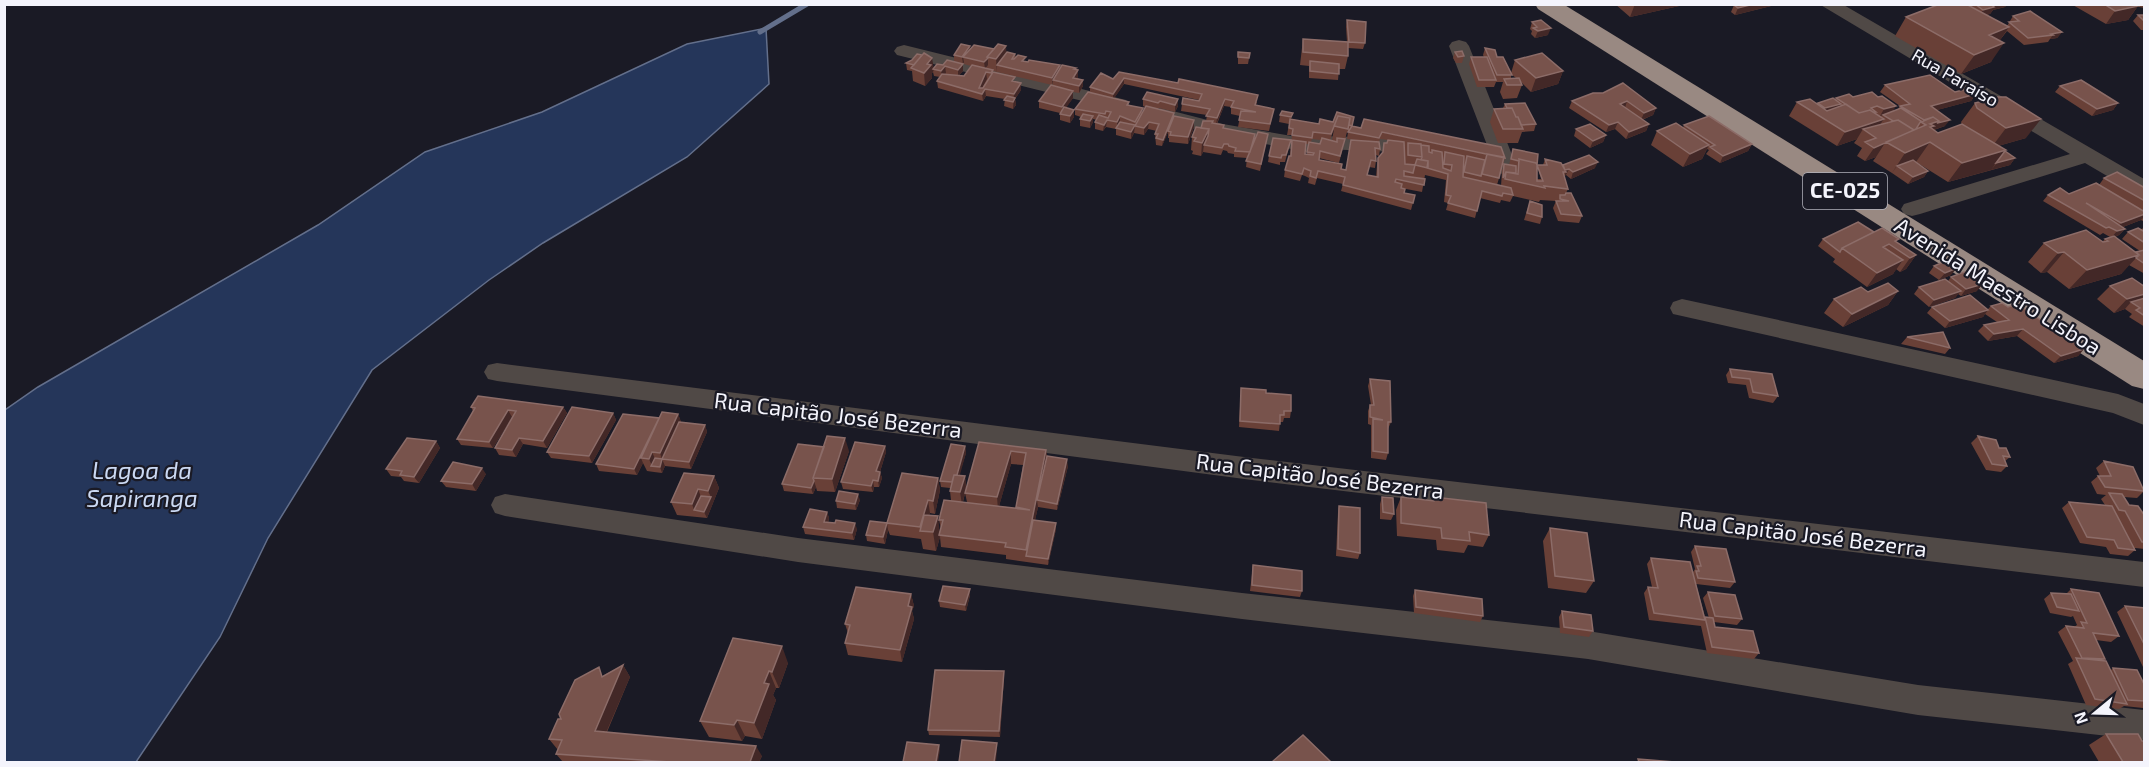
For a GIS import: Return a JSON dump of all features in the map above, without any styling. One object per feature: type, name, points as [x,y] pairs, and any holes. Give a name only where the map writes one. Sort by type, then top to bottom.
[{"type":"highway","name":"Avenida Maestro Lisboa","points":[[1546,4],[2145,377]]},
{"type":"highway","name":"Avenida Maestro Lisboa","points":[[1577,4],[2145,351]]},
{"type":"street","name":"Rua Paraíso","points":[[1828,4],[2145,188]]},
{"type":"street","points":[[904,51],[1223,130],[1312,146],[1318,142],[1396,145],[1503,167],[1505,165],[1459,46]]},
{"type":"street","points":[[1912,209],[2088,155]]},
{"type":"street","points":[[1682,308],[2118,404],[2145,416]]},
{"type":"street","name":"Rua Capitão José Bezerra","points":[[497,372],[1264,470],[2145,575]]},
{"type":"street","points":[[505,505],[798,550],[1242,606],[1588,645],[1918,700],[2145,725]]},
{"type":"water","name":"Lagoa da Sapiranga","points":[[766,28],[769,84],[687,157],[543,243],[489,280],[372,370],[268,538],[220,637],[136,762],[5,762],[5,410],[38,387],[318,225],[425,152],[542,112],[687,44]]},
{"type":"building","points":[[1754,4],[1738,8],[1734,5]]},
{"type":"building","points":[[1940,4],[1966,4],[2009,27],[1989,35],[2004,43],[1974,55],[1906,17]]},
{"type":"building","points":[[1975,4],[1990,4],[1994,7],[1983,10]]},
{"type":"building","points":[[2104,4],[2134,4],[2138,6],[2115,11]]},
{"type":"building","points":[[2030,11],[2062,32],[2028,38],[2009,22],[2019,21],[2013,16]]},
{"type":"building","points":[[2138,15],[2145,15],[2145,22]]},
{"type":"building","points":[[1347,20],[1366,22],[1365,43],[1349,42]]},
{"type":"building","points":[[1541,20],[1551,28],[1538,31],[1533,28],[1537,27],[1532,22]]},
{"type":"building","points":[[1303,39],[1348,42],[1348,56],[1303,52]]},
{"type":"building","points":[[961,44],[970,46],[962,57],[954,55]]},
{"type":"building","points":[[998,44],[1006,46],[996,59],[987,57]]},
{"type":"building","points":[[974,45],[994,49],[984,62],[963,57]]},
{"type":"building","points":[[1485,48],[1495,50],[1497,57],[1503,57],[1512,75],[1497,75]]},
{"type":"building","points":[[1462,51],[1464,56],[1458,57],[1455,52]]},
{"type":"building","points":[[1007,52],[1015,54],[1012,59],[1018,55],[1026,57],[1022,61],[1060,65],[1052,78],[997,65]]},
{"type":"building","points":[[1238,52],[1250,53],[1249,58],[1238,57]]},
{"type":"building","points":[[924,53],[932,58],[927,64],[931,65],[924,73],[911,68]]},
{"type":"building","points":[[1542,53],[1563,71],[1536,78],[1515,60]]},
{"type":"building","points":[[917,54],[922,55],[914,65],[906,63],[912,60]]},
{"type":"building","points":[[1471,57],[1487,57],[1496,80],[1479,80]]},
{"type":"building","points":[[947,60],[963,64],[958,70],[945,66],[941,71],[933,69],[937,64],[943,65]]},
{"type":"building","points":[[1310,61],[1339,64],[1339,74],[1310,71]]},
{"type":"building","points":[[972,65],[993,70],[991,73],[986,72],[979,88],[983,88],[993,72],[1015,77],[1012,81],[1021,83],[1014,94],[985,89],[982,94],[937,81],[942,74],[964,76]]},
{"type":"building","points":[[1062,65],[1078,70],[1073,78],[1083,80],[1079,86],[1053,80]]},
{"type":"building","points":[[1119,72],[1178,83],[1179,79],[1258,95],[1255,105],[1274,109],[1270,124],[1239,120],[1241,111],[1256,112],[1231,107],[1234,101],[1225,99],[1217,118],[1206,116],[1210,109],[1182,104],[1183,98],[1199,101],[1202,94],[1124,78],[1113,94],[1090,87],[1101,73],[1113,79]]},
{"type":"building","points":[[1930,75],[1955,92],[1967,89],[1976,94],[1931,106],[1950,120],[1938,123],[1939,121],[1933,117],[1924,120],[1900,106],[1910,104],[1885,85]]},
{"type":"building","points":[[1519,78],[1522,85],[1507,85],[1504,79]]},
{"type":"building","points":[[2081,80],[2118,103],[2097,109],[2060,86]]},
{"type":"building","points":[[1623,83],[1656,108],[1644,113],[1627,101],[1620,104],[1649,124],[1629,132],[1618,122],[1609,125],[1572,101],[1593,93],[1603,93]]},
{"type":"building","points":[[1051,85],[1073,91],[1062,107],[1039,101]]},
{"type":"building","points":[[1088,92],[1129,102],[1127,105],[1143,108],[1135,122],[1120,116],[1117,122],[1107,120],[1104,125],[1095,122],[1099,115],[1108,118],[1111,112],[1106,111],[1105,114],[1075,109]]},
{"type":"building","points":[[1147,92],[1178,99],[1175,105],[1160,101],[1158,103],[1143,99]]},
{"type":"building","points":[[1872,92],[1896,106],[1884,109],[1877,106],[1871,108],[1876,112],[1870,110],[1859,113],[1836,98],[1849,94],[1853,97]]},
{"type":"building","points":[[1007,96],[1015,98],[1013,102],[1004,100]]},
{"type":"building","points":[[2006,97],[2041,119],[2006,128],[1977,108],[1975,103]]},
{"type":"building","points":[[1833,98],[1841,104],[1825,108],[1818,103]]},
{"type":"building","points":[[1810,99],[1827,111],[1846,104],[1859,113],[1870,110],[1884,119],[1845,132],[1797,102]]},
{"type":"building","points":[[1525,103],[1536,124],[1521,125],[1512,108],[1507,108],[1505,104]]},
{"type":"building","points":[[1146,106],[1174,113],[1163,140],[1156,138],[1158,134],[1155,134],[1159,124],[1149,122],[1144,128],[1135,126]]},
{"type":"building","points":[[1064,107],[1074,110],[1070,116],[1060,114]]},
{"type":"building","points":[[1512,108],[1523,129],[1503,129],[1494,109]]},
{"type":"building","points":[[1901,108],[1921,121],[1916,129],[1883,115]]},
{"type":"building","points":[[1282,111],[1293,113],[1291,117],[1280,115]]},
{"type":"building","points":[[1337,112],[1354,117],[1352,126],[1349,125],[1350,118],[1338,116],[1331,134],[1313,132],[1312,138],[1292,135],[1293,129],[1289,128],[1290,119],[1319,124],[1320,119],[1333,122]]},
{"type":"building","points":[[1083,114],[1093,116],[1090,121],[1080,119]]},
{"type":"building","points":[[1174,116],[1194,120],[1188,137],[1170,135],[1171,132],[1168,131]]},
{"type":"building","points":[[1338,116],[1350,118],[1348,129],[1334,126]]},
{"type":"building","points":[[1709,116],[1752,144],[1723,156],[1710,147],[1715,145],[1684,125]]},
{"type":"building","points":[[1933,117],[1939,121],[1930,124],[1934,126],[1930,127],[1938,133],[1962,124],[2006,150],[1962,163],[1930,142],[1905,153],[1886,142],[1926,125],[1921,122]]},
{"type":"building","points":[[1364,119],[1501,147],[1505,158],[1382,132],[1379,138],[1348,132],[1352,126],[1361,128]]},
{"type":"building","points":[[1898,120],[1914,130],[1874,148],[1865,142],[1876,138],[1863,129]]},
{"type":"building","points":[[1203,121],[1213,121],[1212,123],[1224,125],[1223,128],[1255,134],[1250,152],[1235,151],[1236,148],[1228,144],[1224,144],[1222,148],[1204,145],[1209,129],[1201,128]]},
{"type":"building","points":[[1120,122],[1135,125],[1131,132],[1116,128]]},
{"type":"building","points":[[1676,123],[1709,145],[1690,154],[1657,131]]},
{"type":"building","points":[[1590,124],[1606,135],[1593,141],[1576,129]]},
{"type":"building","points":[[1196,127],[1209,129],[1202,143],[1194,141],[1196,138],[1192,137]]},
{"type":"building","points":[[1258,132],[1268,134],[1261,164],[1246,161]]},
{"type":"building","points":[[1273,138],[1291,140],[1286,155],[1282,155],[1281,158],[1269,156]]},
{"type":"building","points":[[1322,138],[1337,142],[1337,138],[1345,139],[1340,156],[1320,151],[1319,160],[1342,164],[1341,169],[1346,170],[1351,140],[1379,142],[1380,149],[1375,148],[1376,161],[1371,160],[1367,175],[1378,177],[1378,158],[1383,152],[1384,143],[1388,140],[1404,142],[1405,164],[1415,165],[1413,173],[1404,171],[1404,176],[1425,179],[1424,185],[1396,179],[1395,182],[1402,184],[1401,188],[1405,189],[1404,193],[1415,195],[1413,203],[1343,185],[1345,177],[1318,171],[1316,178],[1310,176],[1311,171],[1304,168],[1302,174],[1285,170],[1289,156],[1291,156],[1292,140],[1306,142],[1305,154],[1313,155],[1314,153],[1307,152],[1309,142],[1320,144]]},
{"type":"building","points":[[1408,143],[1421,144],[1422,157],[1408,155]]},
{"type":"building","points":[[1421,145],[1429,146],[1429,152],[1432,153],[1432,150],[1442,152],[1443,168],[1451,171],[1452,165],[1444,164],[1445,152],[1464,156],[1463,177],[1511,188],[1513,195],[1503,193],[1502,196],[1482,191],[1477,211],[1448,203],[1451,196],[1446,195],[1448,174],[1427,168],[1428,161],[1421,160]]},
{"type":"building","points":[[1513,149],[1538,154],[1537,165],[1511,159]]},
{"type":"building","points":[[2005,151],[2015,158],[1996,163]]},
{"type":"building","points":[[1487,154],[1504,157],[1499,178],[1482,174]]},
{"type":"building","points":[[1589,155],[1598,162],[1573,172],[1569,169],[1565,170],[1563,165]]},
{"type":"building","points":[[1467,156],[1485,160],[1481,176],[1464,172]]},
{"type":"building","points":[[1417,159],[1428,161],[1428,168],[1415,165]]},
{"type":"building","points":[[1519,159],[1537,165],[1547,165],[1545,159],[1561,163],[1566,172],[1563,172],[1568,189],[1544,186],[1545,188],[1505,179],[1506,172],[1518,174]],"holes":[[[1537,165],[1543,181],[1537,181]]]},
{"type":"building","points":[[1913,160],[1928,171],[1913,177],[1897,166]]},
{"type":"building","points":[[1504,164],[1516,166],[1516,173],[1506,172],[1503,178]]},
{"type":"building","points":[[2117,172],[2145,188],[2145,201],[2104,178]]},
{"type":"building","points":[[2096,183],[2145,214],[2121,223],[2086,203],[2125,229],[2117,231],[2106,228],[2048,195],[2060,188],[2069,194]]},
{"type":"building","points":[[1571,193],[1582,216],[1561,214],[1556,201],[1569,201],[1560,199],[1560,195]]},
{"type":"building","points":[[1530,201],[1542,205],[1542,217],[1527,213]]},
{"type":"building","points":[[1858,222],[1874,232],[1842,248],[1840,252],[1823,239]]},
{"type":"building","points":[[1882,228],[1899,239],[1895,241],[1916,255],[1910,258],[1889,244],[1883,247],[1903,260],[1877,273],[1842,248]]},
{"type":"building","points":[[2138,228],[2145,232],[2145,243],[2128,232]]},
{"type":"building","points":[[2086,230],[2103,242],[2114,236],[2139,255],[2087,270],[2064,252],[2058,253],[2044,243]]},
{"type":"building","points":[[2145,250],[2145,264],[2136,258],[2139,255],[2136,252]]},
{"type":"building","points":[[1946,261],[1957,268],[1945,273],[1934,266]]},
{"type":"building","points":[[1964,272],[1983,284],[1966,289],[1951,277]]},
{"type":"building","points":[[2132,278],[2145,287],[2145,294],[2127,299],[2110,286]]},
{"type":"building","points":[[1945,279],[1961,291],[1934,300],[1919,287]]},
{"type":"building","points":[[1888,283],[1898,291],[1852,314],[1834,299],[1861,287],[1868,292]]},
{"type":"building","points":[[1970,295],[1988,310],[1950,321],[1932,307]]},
{"type":"building","points":[[2145,298],[2145,316],[2136,310],[2140,308],[2131,302]]},
{"type":"building","points":[[2002,303],[2008,307],[2017,304],[2084,349],[2061,356],[2023,329],[1994,334],[1984,325],[2009,320],[1991,306]]},
{"type":"building","points":[[1943,332],[1950,348],[1907,337]]},
{"type":"building","points":[[1730,369],[1772,374],[1778,396],[1753,392],[1750,379],[1732,377]]},
{"type":"building","points":[[1370,379],[1390,381],[1391,422],[1388,422],[1388,453],[1373,451],[1373,419],[1383,420],[1370,417],[1370,405],[1374,405]]},
{"type":"building","points":[[1241,388],[1291,395],[1291,411],[1284,411],[1284,415],[1280,415],[1280,424],[1240,421]]},
{"type":"building","points":[[478,396],[563,407],[543,441],[519,438],[512,450],[495,448],[516,411],[508,410],[489,442],[457,439],[475,408],[471,407]]},
{"type":"building","points":[[572,407],[613,413],[589,456],[547,452]]},
{"type":"building","points":[[662,412],[678,414],[660,453],[652,452],[649,459],[641,458]]},
{"type":"building","points":[[623,414],[659,418],[634,469],[596,464]]},
{"type":"building","points":[[679,422],[705,425],[689,462],[662,459]]},
{"type":"building","points":[[827,436],[845,438],[832,479],[813,478]]},
{"type":"building","points":[[1978,436],[1996,440],[1999,448],[2006,448],[2010,457],[2003,456],[2007,466],[1992,464]]},
{"type":"building","points":[[407,438],[436,441],[414,477],[400,475],[402,471],[386,469]]},
{"type":"building","points":[[855,442],[885,446],[876,471],[880,472],[878,481],[873,480],[871,486],[841,482]]},
{"type":"building","points":[[979,442],[1046,450],[1026,550],[1005,547],[1006,543],[939,535],[943,520],[939,520],[944,500],[1030,510],[1016,507],[1026,453],[1011,451],[997,497],[965,493]]},
{"type":"building","points":[[798,444],[824,447],[811,488],[782,484]]},
{"type":"building","points":[[951,444],[965,446],[957,475],[954,475],[952,482],[940,481]]},
{"type":"building","points":[[1047,456],[1067,459],[1057,504],[1037,500]]},
{"type":"building","points":[[655,458],[662,459],[660,467],[651,466]]},
{"type":"building","points":[[2104,461],[2133,467],[2144,491],[2105,487],[2098,476],[2111,476]]},
{"type":"building","points":[[453,462],[482,468],[472,484],[441,481]]},
{"type":"building","points":[[684,473],[714,476],[708,491],[698,489],[692,504],[671,502]]},
{"type":"building","points":[[902,473],[938,478],[933,501],[928,500],[920,527],[887,523]]},
{"type":"building","points":[[954,475],[965,476],[960,492],[950,491]]},
{"type":"building","points":[[839,491],[858,494],[855,504],[836,501]]},
{"type":"building","points":[[2109,493],[2122,494],[2129,505],[2138,506],[2145,516],[2145,542],[2142,542],[2125,511],[2119,510]]},
{"type":"building","points":[[701,496],[711,497],[704,512],[694,510]]},
{"type":"building","points":[[1382,497],[1393,498],[1394,514],[1383,512]]},
{"type":"building","points":[[1401,497],[1434,501],[1434,497],[1486,503],[1489,535],[1469,532],[1470,541],[1442,538],[1441,528],[1401,523]]},
{"type":"building","points":[[2069,502],[2112,506],[2135,550],[2118,548],[2114,540],[2087,537]]},
{"type":"building","points":[[1339,506],[1360,508],[1360,553],[1338,549]]},
{"type":"building","points":[[810,509],[827,512],[824,522],[835,523],[836,520],[855,523],[852,533],[803,527]]},
{"type":"building","points":[[924,515],[938,516],[933,532],[920,531]]},
{"type":"building","points":[[1033,520],[1056,523],[1048,559],[1026,556]]},
{"type":"building","points":[[870,521],[887,523],[883,537],[866,535]]},
{"type":"building","points":[[1550,528],[1587,533],[1594,581],[1555,576]]},
{"type":"building","points":[[1695,546],[1726,549],[1735,582],[1698,578],[1697,566],[1701,566]]},
{"type":"building","points":[[1651,558],[1690,562],[1705,620],[1654,613],[1648,587],[1658,588]]},
{"type":"building","points":[[1253,565],[1302,571],[1302,591],[1252,585]]},
{"type":"building","points":[[943,586],[970,589],[965,605],[939,601]]},
{"type":"building","points":[[856,587],[911,594],[908,606],[912,607],[900,650],[845,643],[850,625],[845,624]]},
{"type":"building","points":[[2071,589],[2099,593],[2119,636],[2093,633],[2105,659],[2082,658],[2066,626],[2084,628],[2081,622],[2087,623]]},
{"type":"building","points":[[1415,590],[1482,599],[1483,616],[1416,607]]},
{"type":"building","points":[[1708,592],[1735,595],[1742,619],[1715,616]]},
{"type":"building","points":[[2051,593],[2071,594],[2079,611],[2057,607]]},
{"type":"building","points":[[2125,606],[2145,608],[2145,646]]},
{"type":"building","points":[[1562,611],[1591,615],[1593,631],[1564,627]]},
{"type":"building","points":[[1705,617],[1713,618],[1715,627],[1753,631],[1759,653],[1712,647]]},
{"type":"building","points":[[733,638],[782,646],[772,672],[769,671],[764,683],[769,684],[754,723],[737,720],[734,725],[700,721]]},
{"type":"building","points":[[2076,658],[2106,661],[2127,704],[2095,699]]},
{"type":"building","points":[[623,665],[595,731],[756,746],[750,762],[670,762],[556,754],[562,740],[549,739],[558,719],[561,719],[559,714],[575,680],[599,667],[602,677]]},
{"type":"building","points":[[2113,668],[2137,670],[2145,686],[2145,701],[2128,700]]},
{"type":"building","points":[[935,670],[1004,671],[999,731],[928,730]]},
{"type":"building","points":[[2106,734],[2138,734],[2142,741],[2145,741],[2145,762],[2123,762]]},
{"type":"building","points":[[1303,735],[1331,762],[1272,762]]},
{"type":"building","points":[[962,740],[997,743],[994,762],[959,762]]},
{"type":"building","points":[[907,742],[939,745],[936,762],[903,762]]},
{"type":"building","points":[[1638,759],[1675,762],[1639,762]]},
{"type":"waterway","points":[[760,32],[807,4]]}]
